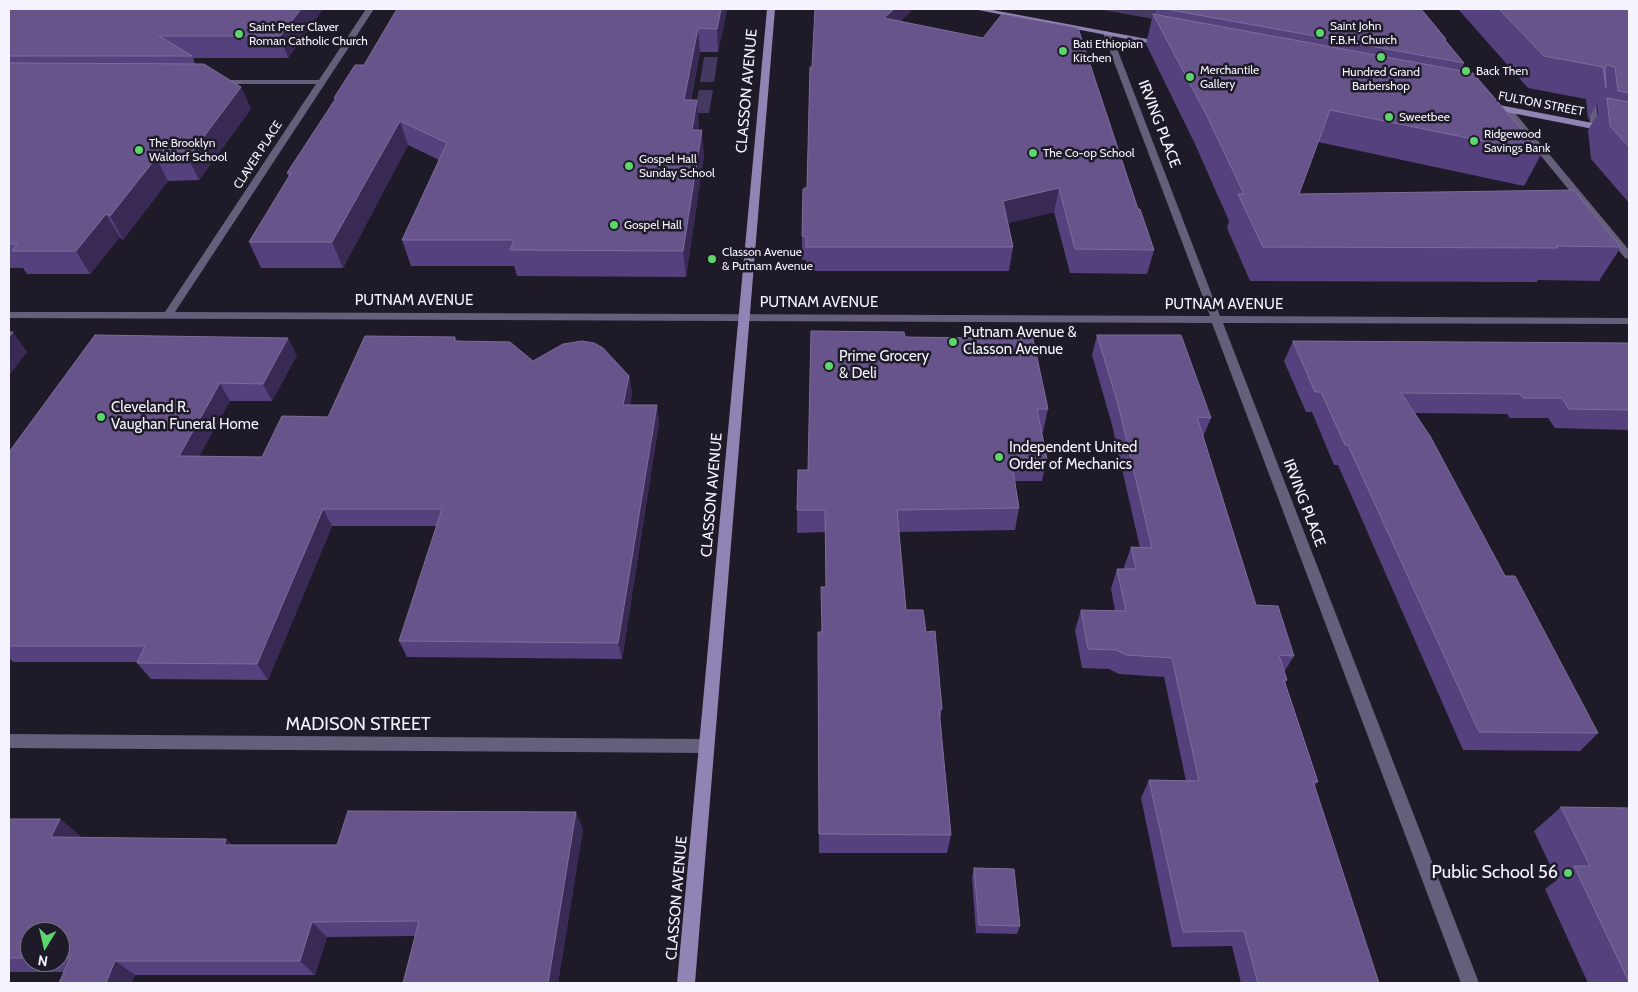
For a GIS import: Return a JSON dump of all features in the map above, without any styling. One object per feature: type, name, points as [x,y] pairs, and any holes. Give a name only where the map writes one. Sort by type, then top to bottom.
[{"type":"street","name":"CLAVER PLACE","points":[[168,315],[370,9]]},
{"type":"street","name":"CLASSON AVENUE","points":[[686,983],[770,9]]},
{"type":"street","points":[[977,9],[1175,46]]},
{"type":"street","name":"IRVING PLACE","points":[[1107,33],[1470,983]]},
{"type":"street","points":[[208,82],[321,82]]},
{"type":"street","points":[[1592,100],[1594,126]]},
{"type":"street","name":"FULTON STREET","points":[[1477,104],[1629,132]]},
{"type":"street","points":[[1507,109],[1629,256]]},
{"type":"street","name":"PUTNAM AVENUE","points":[[9,314],[1629,321]]},
{"type":"street","name":"MADISON STREET","points":[[9,742],[706,746]]},
{"type":"shaded area","points":[[1098,9],[1166,9],[1159,20]]},
{"type":"shaded area","points":[[704,57],[718,57],[714,82],[700,82]]},
{"type":"shaded area","points":[[699,90],[713,90],[709,113],[694,113]]},
{"type":"building","points":[[9,9],[301,9],[280,36],[159,36],[192,56],[9,56]]},
{"type":"building","points":[[397,9],[721,9],[717,29],[698,28],[684,100],[697,100],[692,130],[702,130],[683,251],[510,250],[514,240],[402,240],[447,143],[400,121],[332,242],[249,242],[291,173],[287,173],[336,98],[334,98],[355,65],[364,65]]},
{"type":"building","points":[[815,9],[894,9],[884,18],[983,38],[1002,14],[1078,28],[1138,209],[1140,209],[1154,250],[1075,249],[1059,188],[1003,201],[1013,247],[806,247],[806,237],[802,236],[803,189],[807,187],[810,67],[812,67]]},
{"type":"building","points":[[1165,9],[1421,9],[1464,63]]},
{"type":"building","points":[[1499,9],[1629,9],[1629,93],[1618,91],[1615,67],[1605,66],[1606,88],[1603,67],[1544,56]]},
{"type":"building","points":[[1153,14],[1473,73],[1542,153],[1330,110],[1299,194],[1574,190],[1621,247],[1263,247],[1238,194],[1244,194],[1205,112]]},
{"type":"building","points":[[9,63],[204,64],[241,87],[188,158],[156,158],[110,216],[106,214],[76,251],[12,251],[17,244],[9,244]]},
{"type":"building","points":[[1607,98],[1629,102],[1629,147],[1610,126]]},
{"type":"building","points":[[985,327],[1002,333],[1032,334],[1048,409],[1037,409],[1047,459],[1011,458],[1019,508],[897,510],[906,610],[923,610],[926,632],[935,631],[942,709],[939,709],[951,835],[819,834],[818,632],[822,632],[821,587],[826,587],[825,510],[797,510],[798,470],[808,470],[811,331],[904,332],[905,337],[976,338]]},
{"type":"building","points":[[95,335],[288,338],[263,384],[220,383],[179,456],[262,457],[282,416],[328,417],[365,336],[455,337],[454,341],[510,342],[533,361],[563,344],[582,341],[594,343],[603,348],[629,376],[623,405],[657,405],[618,643],[399,641],[442,509],[323,509],[257,664],[137,663],[145,646],[9,646],[9,452]]},
{"type":"building","points":[[1097,335],[1181,335],[1211,418],[1197,417],[1256,605],[1278,606],[1294,656],[1279,655],[1287,680],[1284,680],[1318,782],[1313,781],[1379,983],[1258,983],[1244,931],[1183,932],[1149,780],[1199,781],[1172,658],[1126,655],[1116,650],[1088,649],[1081,610],[1126,611],[1117,569],[1136,569],[1131,547],[1152,548],[1118,404]]},
{"type":"building","points":[[1293,341],[1629,343],[1629,410],[1569,409],[1562,398],[1523,398],[1520,394],[1401,393],[1430,436],[1505,576],[1515,576],[1598,733],[1479,732],[1348,445],[1345,445],[1321,392],[1315,392]]},
{"type":"building","points":[[1561,807],[1629,808],[1629,982],[1574,866],[1590,866]]},
{"type":"building","points":[[348,811],[576,812],[548,983],[403,983],[419,921],[312,922],[300,961],[115,961],[106,983],[59,983],[64,972],[70,972],[70,922],[20,922],[20,958],[9,958],[9,819],[60,819],[51,837],[226,839],[224,845],[337,845]]},
{"type":"building","points":[[974,868],[1014,869],[1020,926],[979,925]]},
{"type":"place","name":"Saint John F.B.H. Church","points":[[1320,33]]},
{"type":"place","name":"Saint Peter Claver Roman Catholic Church","points":[[239,34]]},
{"type":"place","name":"Bati Ethiopian Kitchen","points":[[1063,51]]},
{"type":"place","name":"Hundred Grand Barbershop","points":[[1381,57]]},
{"type":"place","name":"Back Then","points":[[1466,71]]},
{"type":"place","name":"Merchantile Gallery","points":[[1190,77]]},
{"type":"place","name":"Sweetbee","points":[[1389,117]]},
{"type":"place","name":"Ridgewood Savings Bank","points":[[1474,141]]},
{"type":"place","name":"The Brooklyn Waldorf School","points":[[139,150]]},
{"type":"place","name":"The Co-op School","points":[[1033,153]]},
{"type":"place","name":"Gospel Hall Sunday School","points":[[629,166]]},
{"type":"place","name":"Gospel Hall","points":[[614,225]]},
{"type":"place","name":"Classon Avenue & Putnam Avenue","points":[[712,259]]},
{"type":"place","name":"Putnam Avenue & Classon Avenue","points":[[953,342]]},
{"type":"place","name":"Prime Grocery & Deli","points":[[829,366]]},
{"type":"place","name":"Cleveland R. Vaughan Funeral Home","points":[[101,417]]},
{"type":"place","name":"Independent United Order of Mechanics","points":[[999,457]]},
{"type":"place","name":"Public School 56","points":[[1568,873]]}]
